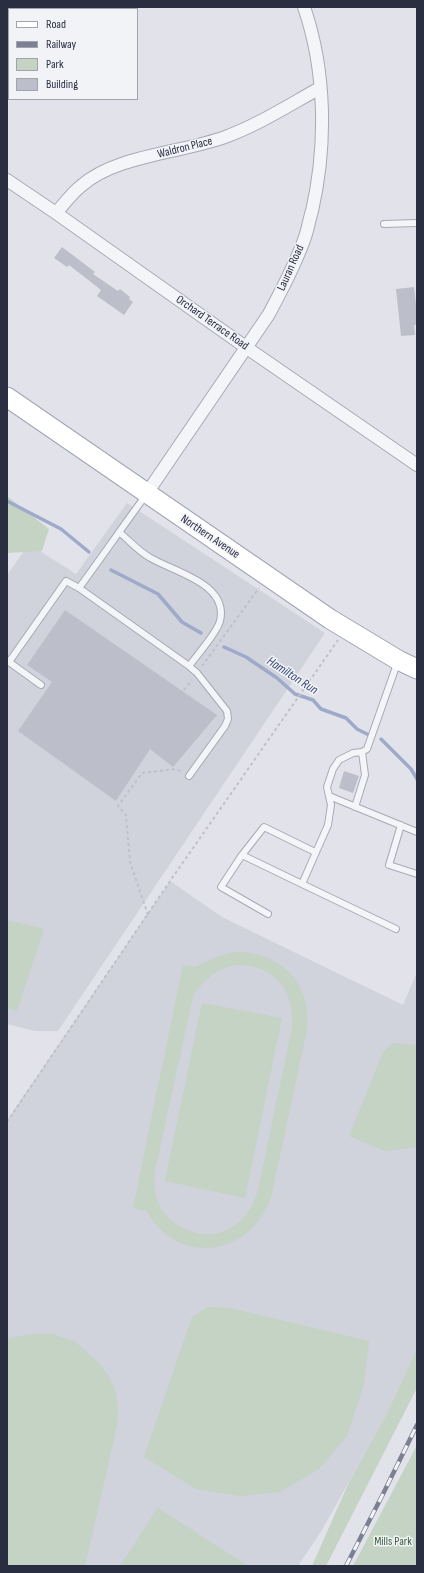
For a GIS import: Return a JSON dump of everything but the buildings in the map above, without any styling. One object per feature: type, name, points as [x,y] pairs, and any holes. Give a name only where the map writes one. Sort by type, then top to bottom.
[{"type":"main road","name":"Northern Avenue","points":[[11,402],[147,493],[330,619],[398,660],[417,669]]},
{"type":"street","name":"Lauran Road","points":[[147,493],[269,314],[283,288],[306,236],[320,162],[322,121],[318,63],[304,7]]},
{"type":"street","name":"Waldron Place","points":[[56,213],[80,186],[93,177],[139,159],[223,138],[243,130],[320,88]]},
{"type":"street","name":"Orchard Terrace Road","points":[[7,180],[417,465]]},
{"type":"lane","points":[[384,224],[417,223]]},
{"type":"lane","points":[[79,588],[147,493]]},
{"type":"lane","points":[[119,532],[149,557],[204,584],[213,593],[219,603],[221,612],[220,622],[189,666]]},
{"type":"lane","points":[[41,685],[8,662],[66,581],[79,588],[189,666],[197,673],[227,711],[228,719],[225,726],[189,776]]},
{"type":"lane","points":[[302,884],[328,825],[331,805],[328,787],[332,768],[339,760],[353,753],[362,752],[367,749],[398,660]]},
{"type":"lane","points":[[355,807],[365,775],[362,752]]},
{"type":"lane","points":[[329,796],[417,832]]},
{"type":"lane","points":[[401,825],[389,865],[417,874]]},
{"type":"lane","points":[[268,914],[221,887],[242,855],[264,827],[315,852]]},
{"type":"lane","points":[[242,855],[396,930]]},
{"type":"path","points":[[184,690],[260,586]]},
{"type":"path","points":[[7,1122],[338,640]]},
{"type":"path","points":[[148,915],[130,862],[126,815],[118,806],[142,773],[176,769],[189,776]]},
{"type":"shaded area","points":[[127,503],[325,633],[58,1031],[35,1031],[7,1024],[7,575],[29,544],[76,574]]},
{"type":"shaded area","points":[[170,881],[222,917],[403,1005],[417,972],[417,1348],[386,1415],[322,1530],[298,1566],[7,1566],[7,1120]]},
{"type":"green space","points":[[7,496],[49,529],[42,551],[7,553]]},
{"type":"green space","points":[[7,920],[44,929],[17,1011],[7,1008]]},
{"type":"green space","points":[[233,952],[250,953],[265,957],[278,963],[290,973],[298,984],[304,998],[307,1013],[307,1030],[271,1197],[261,1217],[248,1232],[231,1242],[213,1248],[194,1247],[176,1241],[160,1229],[147,1211],[133,1208],[183,965],[196,967],[213,958]],"holes":[[[235,965],[249,966],[271,974],[286,991],[290,1002],[292,1028],[258,1190],[254,1202],[239,1222],[230,1228],[219,1233],[196,1233],[176,1224],[163,1212],[155,1192],[155,1171],[193,996],[201,985],[216,973]]]},
{"type":"green space","points":[[202,1003],[282,1018],[245,1198],[165,1181]]},
{"type":"green space","points":[[393,1043],[417,1045],[417,1147],[385,1151],[349,1136],[383,1052]]},
{"type":"green space","points":[[208,1307],[230,1308],[369,1341],[364,1384],[347,1436],[319,1469],[280,1492],[240,1496],[196,1489],[144,1457],[192,1317]]},
{"type":"green space","points":[[32,1334],[52,1334],[74,1341],[100,1364],[110,1379],[116,1393],[118,1412],[117,1426],[85,1566],[7,1566],[7,1338]]},
{"type":"green space","points":[[417,1348],[417,1388],[326,1566],[312,1566],[349,1482],[386,1415]]},
{"type":"green space","name":"Mills Park","points":[[417,1445],[417,1566],[353,1566]]},
{"type":"green space","points":[[158,1508],[248,1566],[120,1566]]},
{"type":"waterway","name":"Hamilton Run","points":[[7,501],[61,529],[89,552]]},
{"type":"waterway","name":"Hamilton Run","points":[[111,570],[158,594],[182,622],[201,633]]},
{"type":"waterway","name":"Hamilton Run","points":[[224,647],[246,657],[277,678],[295,694],[313,700],[321,709],[346,718],[357,729],[369,735]]},
{"type":"waterway","name":"Hamilton Run","points":[[381,739],[411,769],[417,779]]},
{"type":"railway","points":[[346,1566],[417,1425]]}]
